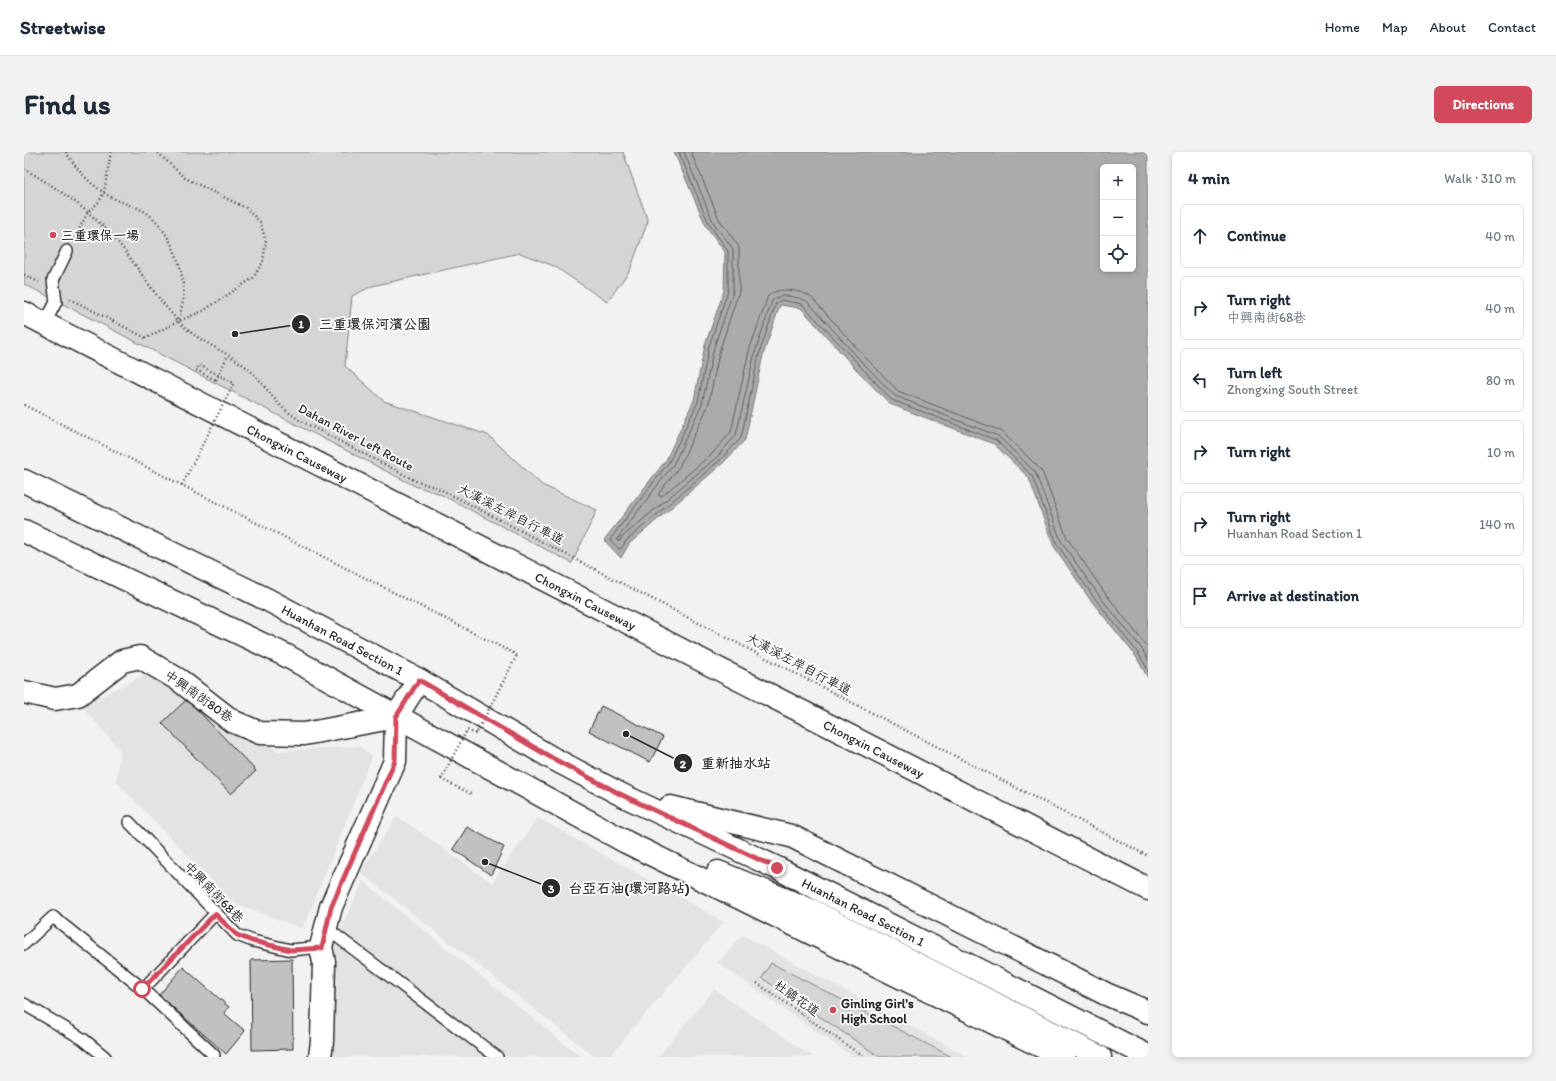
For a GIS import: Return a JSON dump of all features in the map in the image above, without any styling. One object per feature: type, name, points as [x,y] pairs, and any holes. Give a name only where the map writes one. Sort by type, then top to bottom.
[{"type":"street","name":"Chongxin Causeway","points":[[24,312],[1148,889]]},
{"type":"street","name":"Huanhan Road Section 1","points":[[24,481],[268,600],[419,680],[552,758],[622,795],[777,868],[1148,1056]]},
{"type":"street","points":[[24,531],[285,656],[626,842],[1055,1054]]},
{"type":"street","name":"中興南街80巷","points":[[24,692],[55,699],[78,695],[122,661],[140,657],[179,680],[232,721],[260,733],[304,734],[396,717]]},
{"type":"street","points":[[320,1057],[322,1040],[324,938],[331,907],[395,761],[396,717],[419,680]]},
{"type":"street","points":[[622,795],[791,836],[1106,994],[1148,1012]]},
{"type":"street","points":[[626,842],[677,855],[813,911],[1100,1057]]},
{"type":"lane","points":[[45,323],[56,302],[53,280],[67,251]]},
{"type":"lane","name":"中興南街68巷","points":[[129,822],[215,914],[237,935],[252,941],[291,950],[324,938]]},
{"type":"lane","points":[[142,989],[215,914]]},
{"type":"lane","points":[[24,944],[53,916],[142,989],[214,1055]]},
{"type":"lane","points":[[324,938],[497,1057]]},
{"type":"lane","points":[[24,1004],[83,1039],[105,1057]]},
{"type":"path","points":[[66,152],[71,161],[91,183],[118,200],[142,211],[156,221],[168,236],[177,255],[182,278],[184,299],[178,322]]},
{"type":"path","points":[[67,251],[88,212],[99,202],[104,192],[111,152]]},
{"type":"path","points":[[24,275],[146,338],[178,322],[203,312],[253,278],[263,262],[266,242],[260,222],[246,208],[185,178],[157,152]]},
{"type":"path","points":[[24,169],[51,184],[88,212],[116,241],[138,268],[151,289],[178,322],[196,336],[228,355],[216,380],[196,370],[199,365],[234,383],[182,486]]},
{"type":"path","name":"大漢溪左岸自行車道","points":[[228,355],[245,366],[255,375],[284,409],[299,420],[416,481],[440,488],[1148,856]]},
{"type":"path","points":[[24,405],[518,655],[476,734],[467,730],[441,779],[472,795]]},
{"type":"path","name":"杜鵑花道","points":[[757,983],[864,1057]]},
{"type":"shaded area","points":[[24,152],[623,152],[648,221],[630,270],[607,302],[554,266],[520,253],[372,286],[352,296],[345,366],[384,401],[488,435],[542,485],[597,510],[572,563],[438,493],[415,486],[24,284]]},
{"type":"shaded area","points":[[148,673],[278,751],[360,746],[372,757],[303,929],[233,902],[116,781],[120,750],[82,706]]},
{"type":"shaded area","points":[[397,816],[492,883],[538,818],[724,922],[609,1057],[595,1057],[360,872]]},
{"type":"shaded area","points":[[363,881],[581,1057],[330,1057],[334,1012],[333,946]]},
{"type":"shaded area","name":"Ginling Girl's High School","points":[[742,935],[968,1057],[853,1057],[718,963]]},
{"type":"shaded area","points":[[771,963],[952,1057],[880,1057],[762,978]]},
{"type":"shaded area","points":[[714,989],[813,1057],[658,1057]]},
{"type":"water","points":[[674,152],[1148,152],[1148,678],[1135,655],[1089,598],[1053,545],[1029,478],[994,444],[890,404],[854,367],[801,308],[780,305],[763,355],[745,440],[723,463],[629,544],[621,558],[604,540],[666,460],[694,400],[705,345],[724,291],[725,252],[706,226]]},
{"type":"building","points":[[187,699],[256,771],[231,794],[162,723]]},
{"type":"building","points":[[601,706],[663,737],[650,762],[589,731]]},
{"type":"building","points":[[467,827],[504,847],[491,875],[453,849]]},
{"type":"building","points":[[292,959],[293,1049],[252,1050],[251,960]]},
{"type":"building","points":[[183,967],[229,1007],[224,1013],[245,1031],[226,1054],[159,995]]},
{"type":"place","name":"三重環保一場","points":[[53,235]]},
{"type":"place","name":"三重環保河濱公園","points":[[235,334]]},
{"type":"place","name":"重新抽水站","points":[[626,734]]},
{"type":"place","name":"台亞石油(環河路站)","points":[[485,862]]},
{"type":"place","name":"Ginling Girl's High School","points":[[833,1010]]},
{"type":"route","points":[[142,989],[215,914],[237,935],[252,941],[291,950],[322,948],[331,907],[395,761],[396,717],[419,680],[552,758],[622,795],[777,868]]}]
